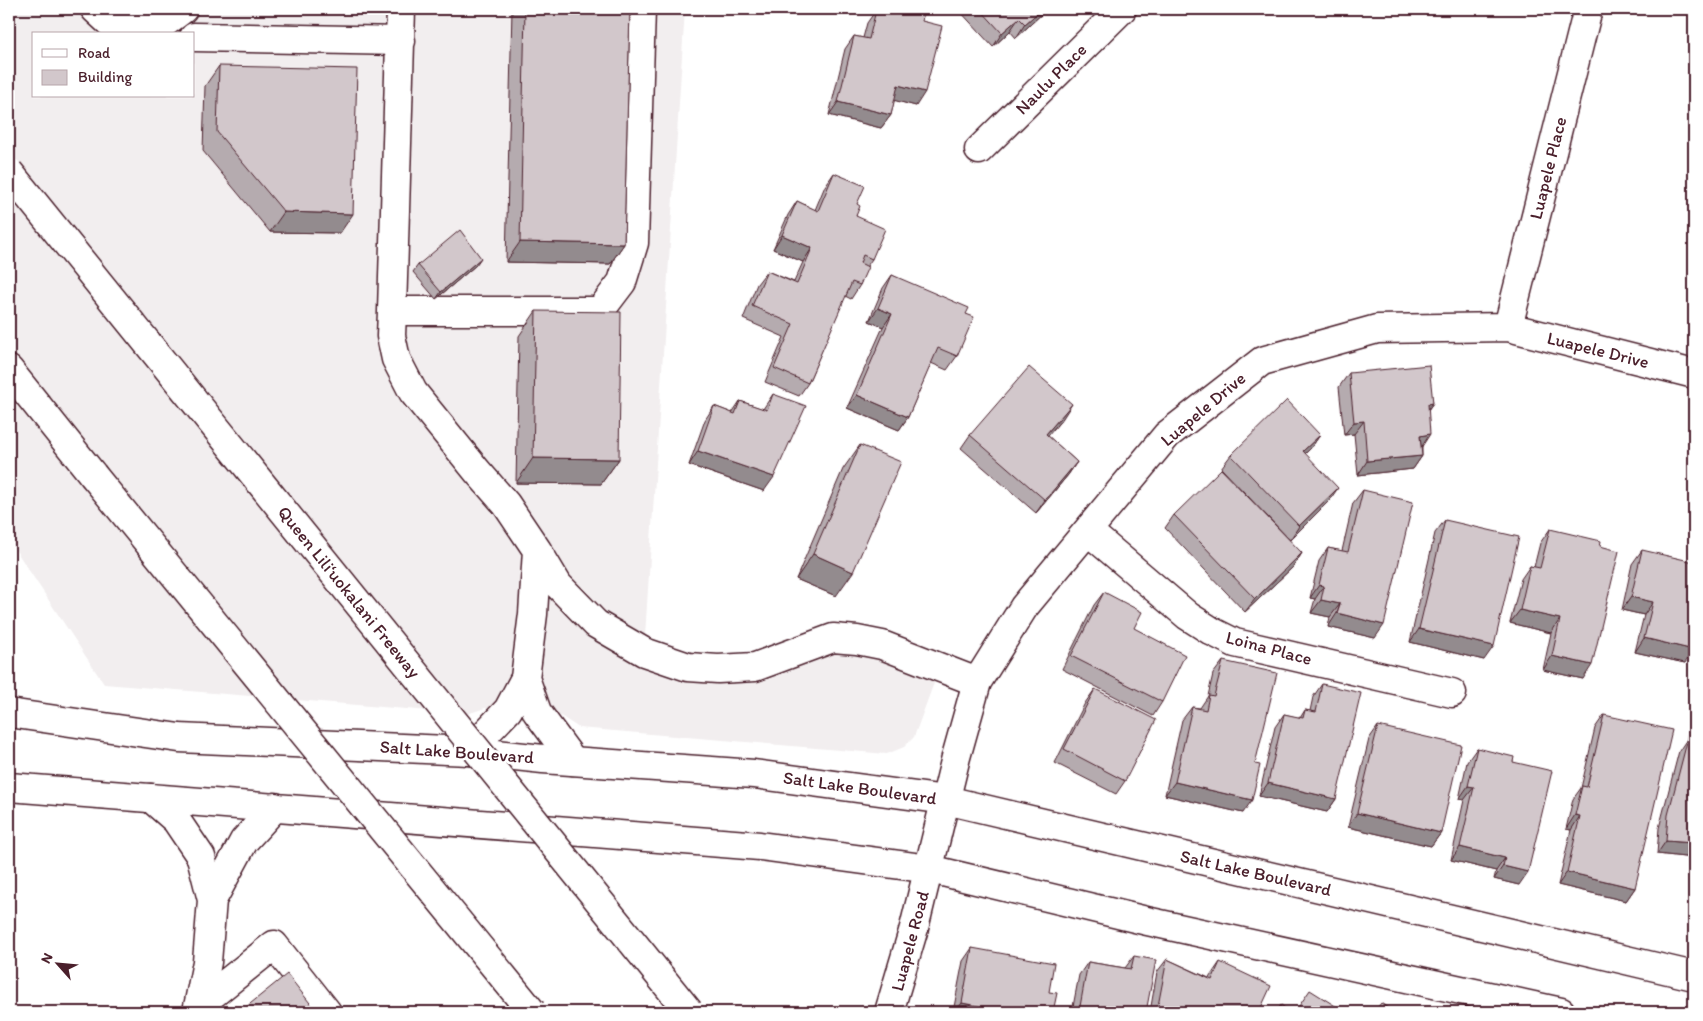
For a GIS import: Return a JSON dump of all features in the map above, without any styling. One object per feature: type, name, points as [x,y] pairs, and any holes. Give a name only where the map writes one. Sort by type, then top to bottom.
[{"type":"main road","points":[[95,9],[149,32]]},
{"type":"main road","points":[[152,32],[183,9]]},
{"type":"main road","points":[[190,9],[191,32]]},
{"type":"main road","points":[[401,9],[391,336],[396,359],[413,392],[506,504],[558,585],[596,624],[644,652],[688,667],[718,669],[755,667],[833,638],[882,645],[977,682]]},
{"type":"main road","points":[[392,311],[600,310],[622,282],[634,243],[641,9]]},
{"type":"main road","name":"Naulu Place","points":[[979,150],[1122,9]]},
{"type":"main road","name":"Luapele Place","points":[[1508,327],[1588,9]]},
{"type":"main road","points":[[195,36],[401,41]]},
{"type":"main road","name":"Queen Liliʻuokalani Freeway","points":[[9,172],[689,1012]]},
{"type":"main road","name":"Luapele Drive","points":[[930,869],[977,682],[1024,607],[1166,435],[1262,361],[1378,329],[1508,327],[1694,374]]},
{"type":"main road","points":[[9,372],[532,1012]]},
{"type":"main road","name":"Loina Place","points":[[1088,531],[1188,616],[1213,632],[1235,642],[1452,693]]},
{"type":"main road","points":[[469,751],[508,710],[525,678],[533,614],[537,550]]},
{"type":"main road","points":[[525,678],[537,712],[573,761]]},
{"type":"main road","name":"Salt Lake Boulevard","points":[[9,713],[179,738],[469,751],[573,761],[754,774],[946,800],[1694,976]]},
{"type":"main road","points":[[9,787],[760,846],[930,869],[1147,921],[1561,1012]]},
{"type":"main road","points":[[151,798],[176,820],[200,857],[212,900],[207,962],[197,1009]]},
{"type":"main road","points":[[212,900],[244,841],[275,807]]},
{"type":"main road","name":"Luapele Road","points":[[889,1012],[897,990],[930,869]]},
{"type":"main road","points":[[197,1009],[274,945],[327,1012]]},
{"type":"shaded area","points":[[9,9],[685,9],[644,652],[688,667],[833,638],[941,668],[914,737],[904,747],[887,754],[579,728],[556,713],[485,708],[467,714],[104,684],[9,540]]},
{"type":"building","points":[[525,9],[630,9],[624,244],[520,242]]},
{"type":"building","points":[[888,9],[924,11],[922,21],[942,26],[925,92],[898,85],[891,115],[838,102],[854,36],[869,39],[876,10],[887,12]]},
{"type":"building","points":[[980,9],[1042,9],[1025,24],[1019,18],[1002,33]]},
{"type":"building","points":[[219,66],[357,69],[353,214],[284,212],[217,132]]},
{"type":"building","points":[[834,173],[865,186],[857,204],[860,206],[856,216],[885,229],[872,259],[863,255],[860,263],[868,267],[860,285],[852,282],[808,383],[774,368],[793,324],[752,306],[767,271],[797,284],[812,248],[782,235],[797,201],[818,211]]},
{"type":"building","points":[[460,230],[481,258],[441,292],[418,265]]},
{"type":"building","points":[[892,275],[969,308],[966,314],[974,317],[957,356],[938,348],[908,417],[857,395],[892,314],[878,308]]},
{"type":"building","points":[[536,311],[621,312],[619,459],[533,458]]},
{"type":"building","points":[[1429,365],[1433,403],[1428,404],[1430,434],[1420,436],[1422,456],[1367,461],[1364,421],[1354,422],[1349,373]]},
{"type":"building","points":[[1029,367],[1072,404],[1046,434],[1077,462],[1045,500],[970,435]]},
{"type":"building","points":[[773,394],[806,406],[774,477],[698,451],[714,406],[735,414],[740,401],[767,410]]},
{"type":"building","points":[[1287,400],[1320,435],[1303,451],[1338,488],[1299,526],[1231,455]]},
{"type":"building","points":[[860,445],[901,462],[853,572],[813,554]]},
{"type":"building","points":[[1221,469],[1302,553],[1255,599],[1174,515]]},
{"type":"building","points":[[1363,490],[1413,502],[1384,625],[1337,613],[1340,604],[1321,600],[1324,586],[1319,585],[1328,548],[1348,552]]},
{"type":"building","points":[[1445,520],[1519,537],[1494,646],[1419,629]]},
{"type":"building","points":[[1550,529],[1601,541],[1600,546],[1619,551],[1592,665],[1552,656],[1560,619],[1520,610],[1530,566],[1540,568]]},
{"type":"building","points":[[1642,550],[1694,562],[1694,650],[1644,638],[1653,602],[1631,597]]},
{"type":"building","points":[[1104,592],[1142,612],[1134,628],[1185,655],[1162,702],[1071,656]]},
{"type":"building","points":[[1223,661],[1277,673],[1255,764],[1260,765],[1252,800],[1175,782],[1192,707],[1206,710],[1209,695],[1214,696]]},
{"type":"building","points":[[1322,684],[1361,693],[1336,799],[1268,783],[1284,714],[1303,718],[1305,710],[1316,712]]},
{"type":"building","points":[[1095,689],[1156,720],[1125,781],[1064,749]]},
{"type":"building","points":[[1604,715],[1672,730],[1635,888],[1567,872],[1580,816],[1575,815],[1582,786],[1587,787]]},
{"type":"building","points":[[1378,726],[1461,745],[1441,833],[1357,813]]},
{"type":"building","points":[[1688,738],[1694,738],[1694,843],[1666,841],[1668,815]]},
{"type":"building","points":[[1477,748],[1514,757],[1513,762],[1552,771],[1528,872],[1503,866],[1505,858],[1460,847],[1474,787],[1468,786]]},
{"type":"building","points":[[972,948],[1054,963],[1049,992],[1057,993],[1053,1012],[1010,1012],[962,1003]]},
{"type":"building","points":[[1134,956],[1156,960],[1146,1012],[1079,1012],[1088,962],[1131,969]]},
{"type":"building","points":[[1167,959],[1212,980],[1220,962],[1271,986],[1259,1012],[1170,1012],[1158,1006]]},
{"type":"building","points":[[287,974],[317,1012],[240,1012]]},
{"type":"building","points":[[1310,990],[1345,1012],[1295,1012]]},
{"type":"building","points":[[1381,1003],[1393,1012],[1374,1012]]},
{"type":"building","points":[[1281,1005],[1291,1012],[1276,1012]]}]
